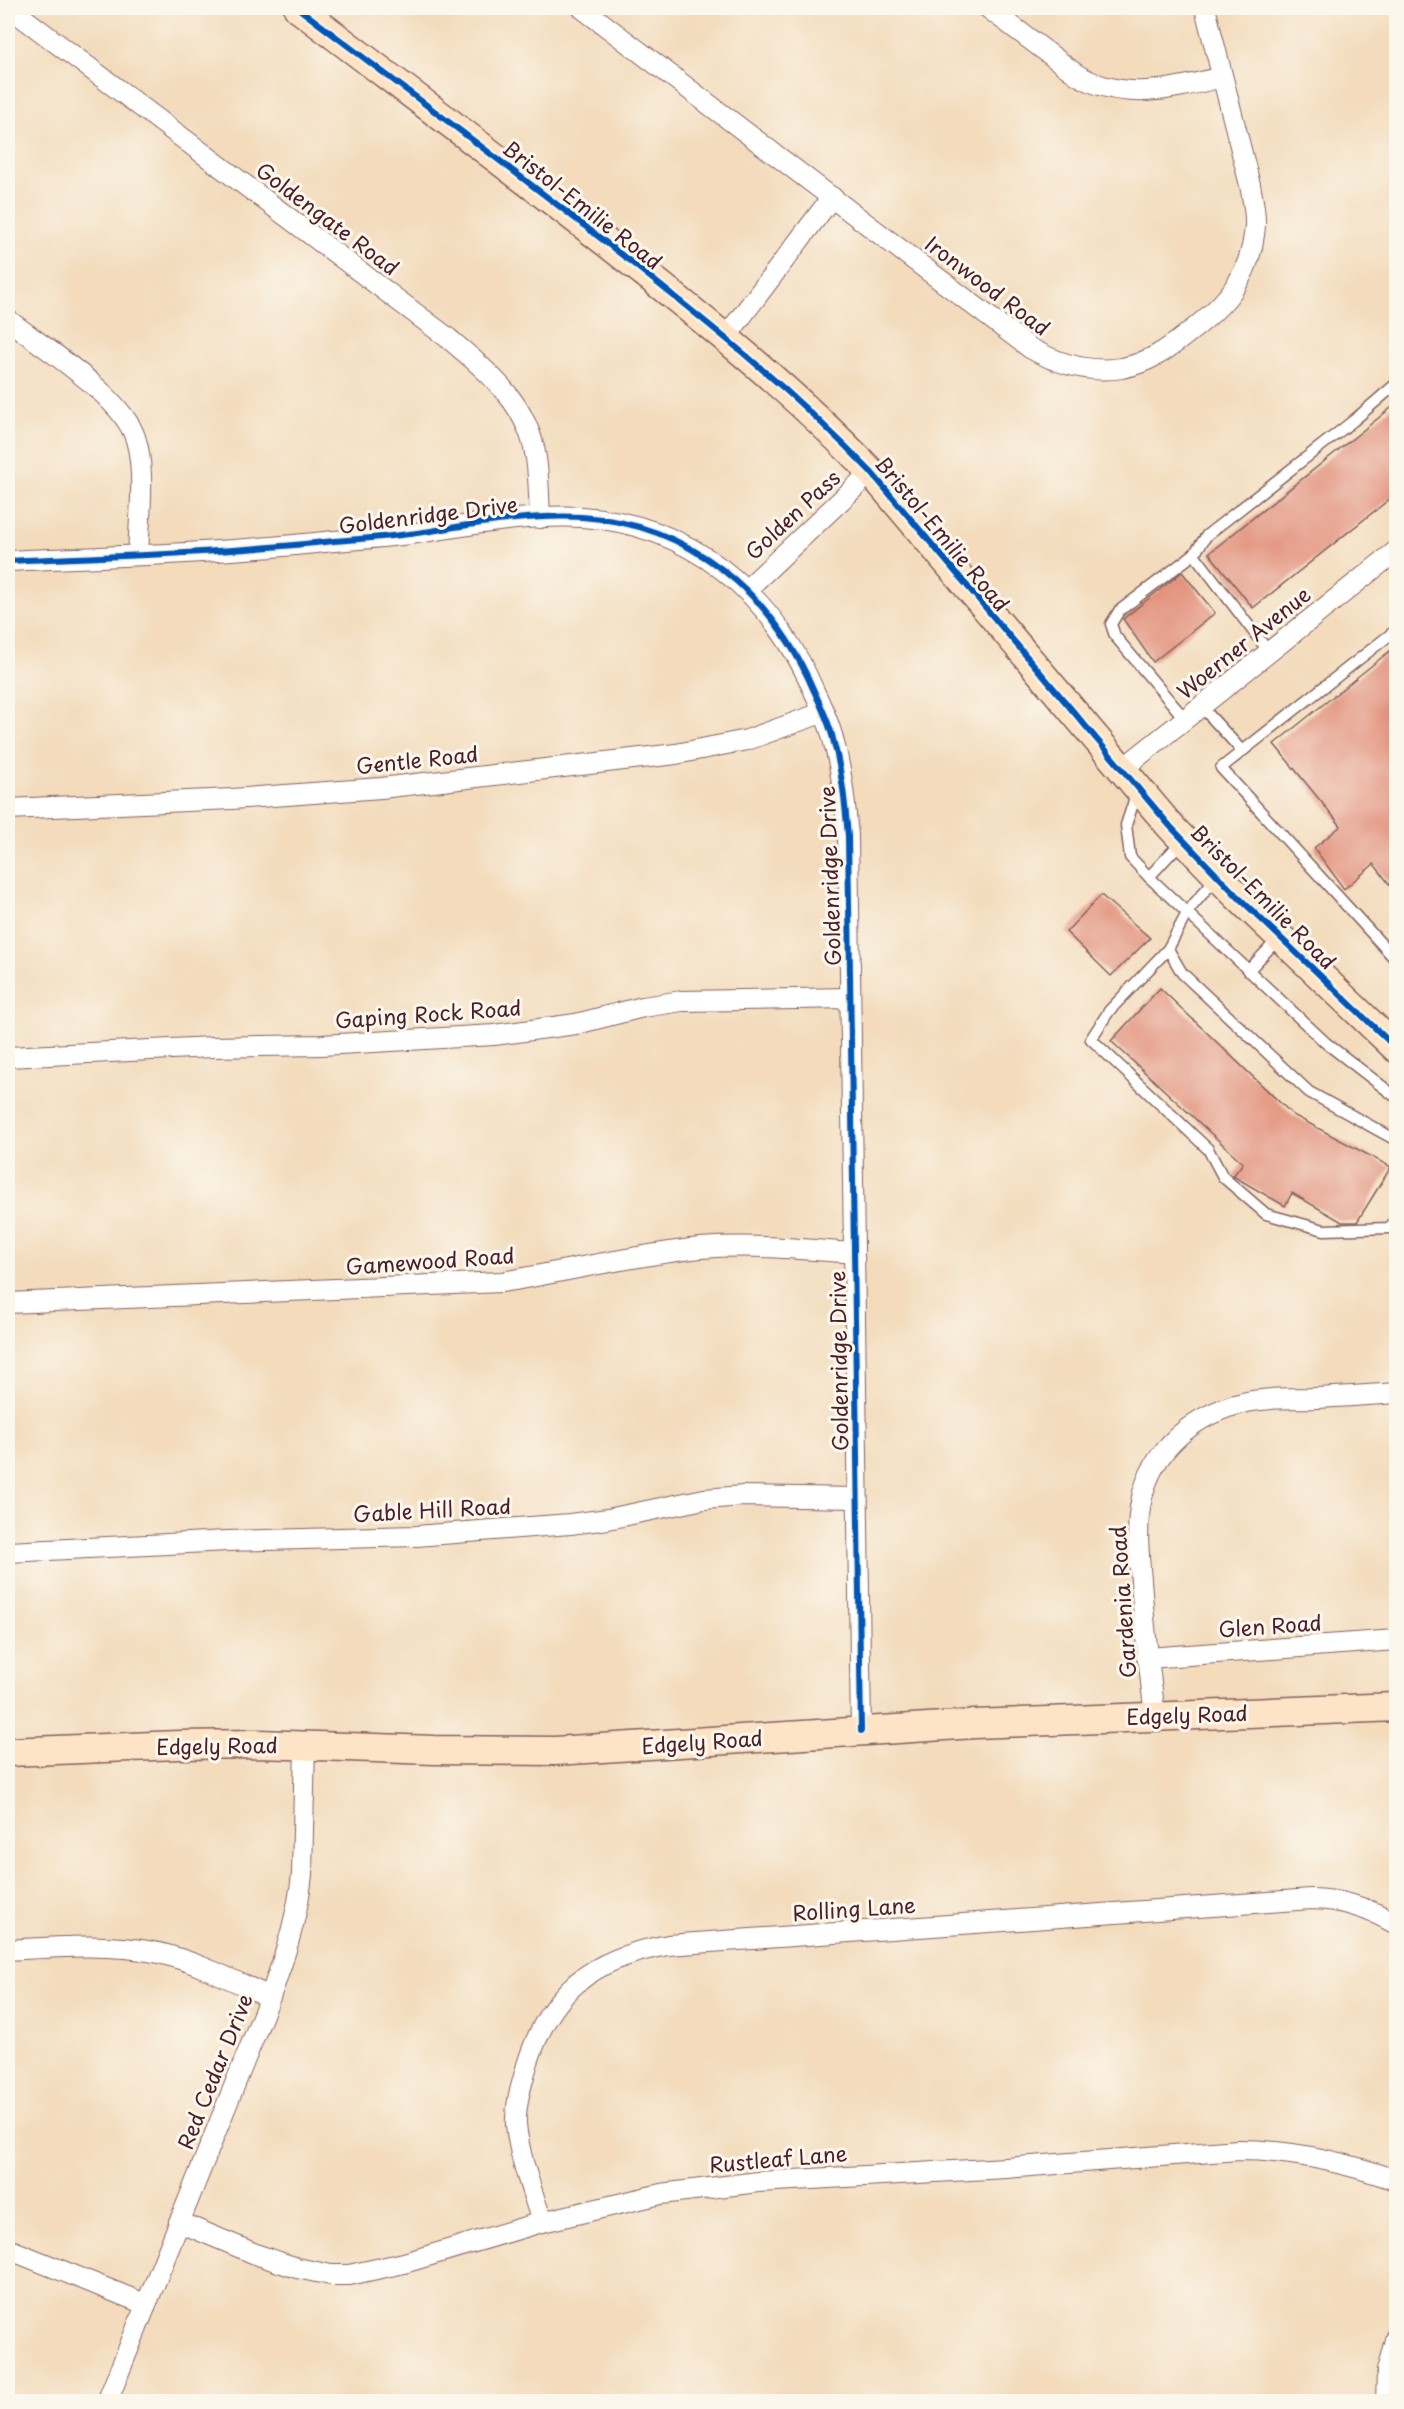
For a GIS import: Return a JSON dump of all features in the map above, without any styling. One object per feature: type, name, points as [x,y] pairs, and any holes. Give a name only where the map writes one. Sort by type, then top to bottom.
[{"type":"street","name":"Goldengate Road","points":[[10,8],[448,338],[496,378],[522,414],[529,430],[536,457],[540,518]]},
{"type":"street","name":"Bristol-Emilie Road","points":[[298,8],[554,202],[726,338],[785,388],[871,472],[1129,780],[1183,840],[1281,937],[1395,1043]]},
{"type":"street","name":"Ironwood Road","points":[[582,8],[1030,348],[1050,360],[1086,368],[1121,368],[1146,361],[1163,352],[1217,310],[1229,297],[1248,261],[1255,234],[1255,214],[1250,185],[1205,8]]},
{"type":"street","points":[[988,8],[1076,74],[1089,82],[1108,88],[1136,92],[1167,90],[1222,78]]},
{"type":"street","points":[[726,338],[832,197]]},
{"type":"street","points":[[8,320],[109,399],[133,432],[138,453],[141,488],[138,555]]},
{"type":"street","name":"Golden Pass","points":[[746,590],[871,472]]},
{"type":"street","name":"Goldenridge Drive","points":[[8,561],[285,546],[540,518],[607,519],[657,533],[700,553],[728,572],[782,630],[804,666],[833,736],[843,779],[848,836],[861,1731]]},
{"type":"street","name":"Woerner Avenue","points":[[1129,780],[1185,719],[1396,551]]},
{"type":"street","name":"Gentle Road","points":[[8,809],[232,799],[381,788],[676,754],[747,740],[824,712]]},
{"type":"street","name":"Gaping Rock Road","points":[[8,1057],[212,1047],[322,1045],[494,1035],[576,1024],[643,1007],[682,1001],[849,998]]},
{"type":"street","name":"Gamewood Road","points":[[8,1303],[502,1282],[582,1266],[701,1248],[778,1247],[853,1252]]},
{"type":"street","name":"Gardenia Road","points":[[1155,1715],[1147,1658],[1139,1556],[1141,1503],[1147,1480],[1172,1441],[1189,1427],[1218,1411],[1247,1402],[1396,1393]]},
{"type":"street","name":"Gable Hill Road","points":[[8,1552],[227,1541],[416,1536],[570,1524],[608,1519],[704,1499],[743,1496],[857,1498]]},
{"type":"street","name":"Glen Road","points":[[1147,1658],[1396,1640]]},
{"type":"street","name":"Edgely Road","points":[[8,1752],[177,1745],[305,1745],[434,1750],[555,1751],[1155,1715],[1396,1707]]},
{"type":"street","name":"Red Cedar Drive","points":[[107,2402],[270,1997],[290,1939],[300,1893],[305,1745]]},
{"type":"street","name":"Rolling Lane","points":[[542,2222],[525,2167],[516,2124],[522,2082],[534,2042],[555,2006],[570,1989],[590,1972],[637,1951],[668,1945],[1311,1899],[1326,1899],[1365,1909],[1396,1924]]},
{"type":"street","points":[[8,1950],[93,1947],[138,1949],[202,1967],[270,1997]]},
{"type":"street","name":"Rustleaf Lane","points":[[179,2222],[258,2255],[297,2268],[331,2275],[349,2275],[404,2264],[542,2222],[661,2194],[758,2182],[1006,2168],[1238,2150],[1275,2150],[1318,2157],[1396,2180]]},
{"type":"street","points":[[8,2249],[145,2304]]},
{"type":"street","points":[[1386,2402],[1388,2371],[1396,2336]]},
{"type":"lane","points":[[1185,719],[1115,636],[1111,624],[1119,611],[1194,554],[1207,535],[1353,421],[1396,384]]},
{"type":"lane","points":[[1194,554],[1269,652]]},
{"type":"lane","points":[[1396,630],[1221,768],[1396,960]]},
{"type":"lane","points":[[1201,706],[1242,751]]},
{"type":"lane","points":[[1129,780],[1126,825],[1130,857],[1149,878],[1188,911],[1248,971],[1326,1043],[1396,1097]]},
{"type":"lane","points":[[1149,878],[1183,840]]},
{"type":"lane","points":[[1218,875],[1188,911],[1168,949],[1109,1011],[1091,1039],[1208,1149],[1223,1177],[1266,1214],[1324,1230],[1390,1228],[1396,1218]]},
{"type":"lane","points":[[1248,971],[1281,937]]},
{"type":"lane","points":[[1168,949],[1182,973],[1309,1092],[1396,1140]]},
{"type":"building","points":[[1396,404],[1396,494],[1253,608],[1209,553]]},
{"type":"building","points":[[1182,572],[1215,613],[1153,662],[1123,619]]},
{"type":"building","points":[[1396,646],[1396,893],[1374,864],[1344,889],[1314,848],[1341,826],[1274,744]]},
{"type":"building","points":[[1101,895],[1150,938],[1111,976],[1066,932]]},
{"type":"building","points":[[1160,988],[1293,1115],[1391,1167],[1357,1222],[1342,1222],[1292,1193],[1285,1206],[1233,1176],[1243,1163],[1111,1041]]},
{"type":"cycle path","points":[[298,8],[655,281],[751,359],[842,442],[871,472],[1170,826],[1237,896],[1396,1048]]},
{"type":"cycle path","points":[[8,561],[253,548],[396,536],[541,517],[582,517],[621,522],[658,533],[692,549],[723,570],[751,595],[775,623],[796,656],[829,726],[841,775],[848,836],[861,1731]]}]
